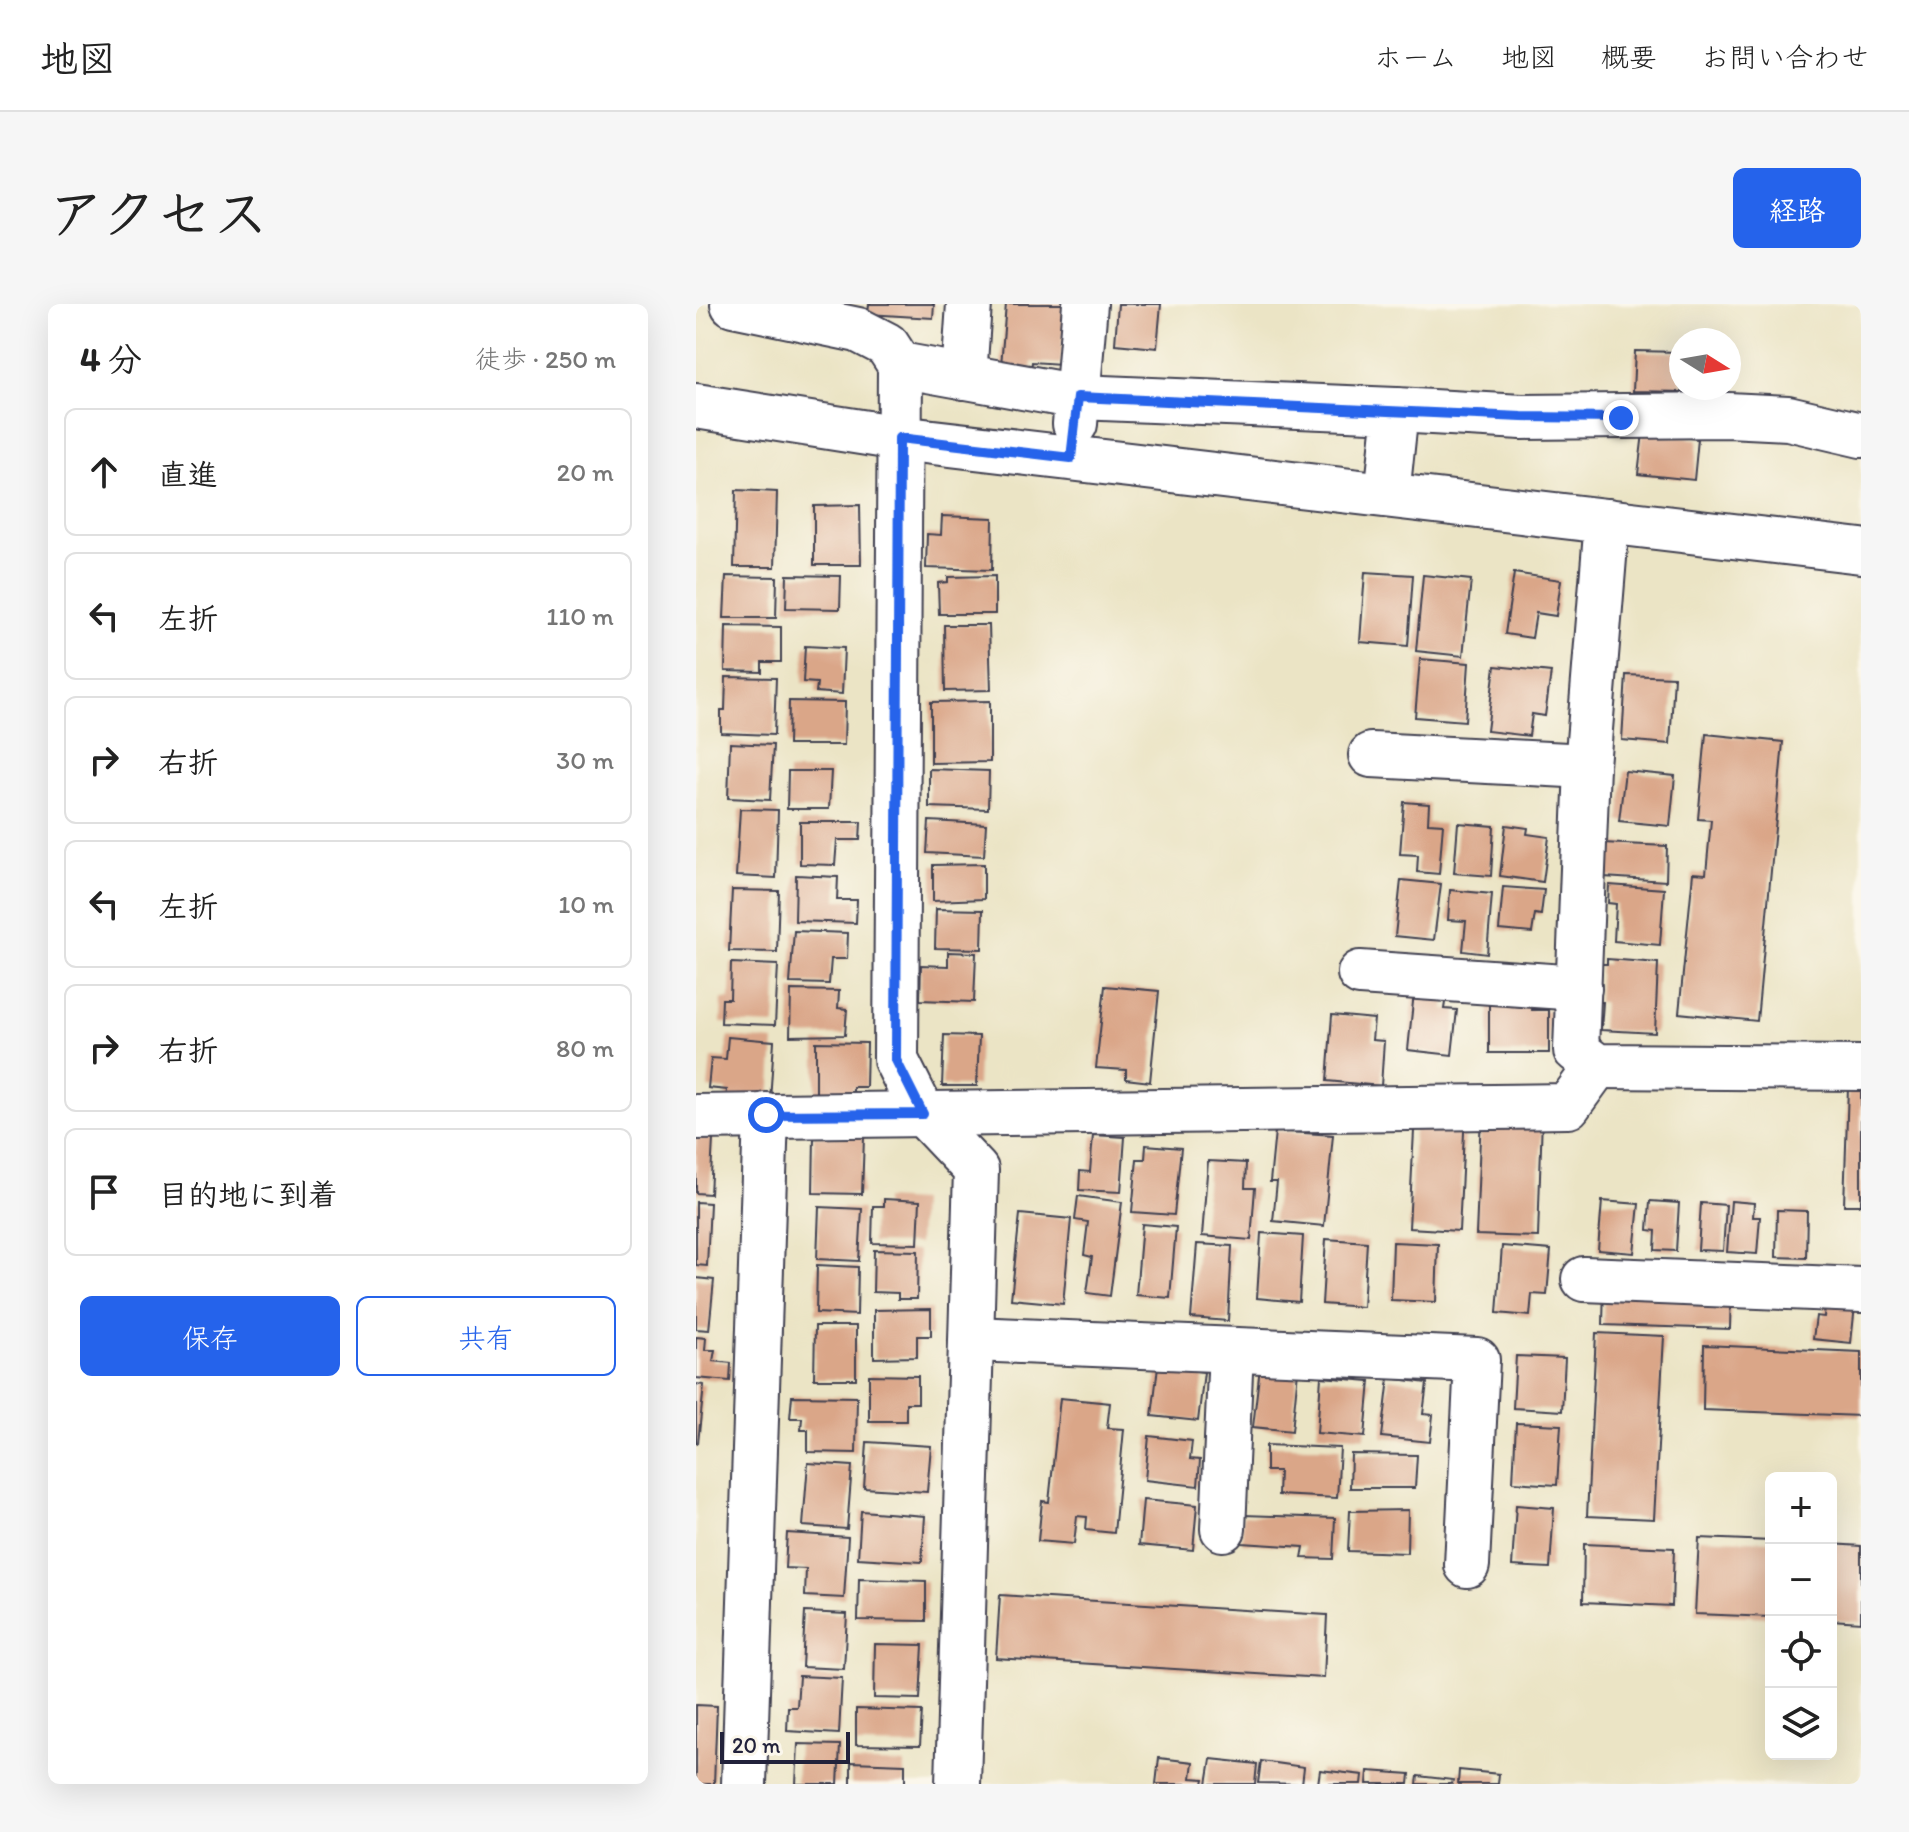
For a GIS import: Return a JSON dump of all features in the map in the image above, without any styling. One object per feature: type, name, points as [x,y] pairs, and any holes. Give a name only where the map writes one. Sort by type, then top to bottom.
[{"type":"street","points":[[733,304],[787,309],[858,330],[887,345],[900,365],[896,1060],[923,1114],[976,1170],[958,1784]]},
{"type":"street","points":[[964,377],[969,304]]},
{"type":"street","points":[[1071,458],[1085,304]]},
{"type":"street","points":[[900,365],[1078,397],[1522,417],[1728,415],[1788,418],[1861,435]]},
{"type":"street","points":[[696,406],[899,438],[1861,551]]},
{"type":"street","points":[[1387,495],[1396,410]]},
{"type":"street","points":[[1607,521],[1587,766],[1576,1050],[1597,1066],[1861,1068]]},
{"type":"street","points":[[1371,755],[1587,766]]},
{"type":"street","points":[[1360,973],[1579,988]]},
{"type":"street","points":[[696,1117],[1568,1106],[1597,1066]]},
{"type":"street","points":[[744,1784],[766,1115]]},
{"type":"street","points":[[1584,1279],[1861,1290]]},
{"type":"street","points":[[972,1339],[1477,1360],[1467,1565]]},
{"type":"street","points":[[1223,1529],[1231,1350]]},
{"type":"building","points":[[869,304],[934,304],[933,318],[868,314]]},
{"type":"building","points":[[1006,304],[1065,304],[1061,364],[1032,362],[1031,369],[1001,366]]},
{"type":"building","points":[[1118,304],[1161,304],[1157,348],[1115,344]]},
{"type":"building","points":[[1635,351],[1669,352],[1669,392],[1633,391]]},
{"type":"building","points":[[1643,433],[1698,439],[1694,480],[1638,474]]},
{"type":"building","points":[[736,490],[777,492],[775,567],[734,567]]},
{"type":"building","points":[[860,505],[861,565],[814,565],[814,506]]},
{"type":"building","points":[[942,516],[993,518],[992,570],[926,568],[927,534],[941,535]]},
{"type":"building","points":[[1365,572],[1413,575],[1408,646],[1360,642]]},
{"type":"building","points":[[1514,573],[1561,580],[1556,616],[1536,613],[1532,638],[1505,634]]},
{"type":"building","points":[[787,575],[841,576],[840,609],[786,608]]},
{"type":"building","points":[[1423,575],[1471,580],[1463,656],[1416,651]]},
{"type":"building","points":[[726,576],[777,577],[776,618],[724,618]]},
{"type":"building","points":[[995,576],[995,614],[939,614],[938,583],[948,582],[948,577]]},
{"type":"building","points":[[944,625],[989,625],[991,690],[945,691]]},
{"type":"building","points":[[726,626],[781,627],[781,662],[762,662],[762,672],[725,671]]},
{"type":"building","points":[[805,646],[844,648],[842,694],[816,692],[817,683],[803,682]]},
{"type":"building","points":[[1420,659],[1469,663],[1465,721],[1415,717]]},
{"type":"building","points":[[1495,666],[1551,672],[1545,716],[1532,714],[1529,736],[1487,731]]},
{"type":"building","points":[[1626,675],[1674,677],[1670,744],[1622,740]]},
{"type":"building","points":[[726,677],[776,678],[774,735],[721,733]]},
{"type":"building","points":[[789,701],[845,702],[844,745],[788,745]]},
{"type":"building","points":[[990,701],[990,762],[931,763],[931,702]]},
{"type":"building","points":[[1706,734],[1783,742],[1757,1021],[1679,1013],[1693,873],[1706,874],[1711,820],[1698,819]]},
{"type":"building","points":[[730,743],[773,745],[770,800],[728,798]]},
{"type":"building","points":[[929,769],[989,771],[988,809],[929,807]]},
{"type":"building","points":[[788,771],[831,771],[829,809],[787,809]]},
{"type":"building","points":[[1625,771],[1675,776],[1670,826],[1619,821]]},
{"type":"building","points":[[1404,802],[1429,804],[1428,823],[1443,824],[1439,874],[1417,872],[1418,855],[1400,854]]},
{"type":"building","points":[[740,809],[778,810],[776,878],[736,876]]},
{"type":"building","points":[[929,821],[986,824],[984,856],[927,853]]},
{"type":"building","points":[[800,822],[861,822],[860,840],[837,840],[835,865],[800,864]]},
{"type":"building","points":[[1458,823],[1494,826],[1491,876],[1454,873]]},
{"type":"building","points":[[1506,825],[1528,828],[1527,834],[1549,837],[1543,882],[1500,876]]},
{"type":"building","points":[[1602,843],[1667,846],[1666,881],[1604,877]]},
{"type":"building","points":[[984,864],[984,899],[933,901],[933,865]]},
{"type":"building","points":[[796,875],[838,877],[837,900],[857,900],[856,923],[795,921]]},
{"type":"building","points":[[1401,880],[1441,884],[1434,940],[1395,936]]},
{"type":"building","points":[[1609,885],[1664,889],[1660,945],[1614,941],[1616,904],[1608,903]]},
{"type":"building","points":[[1503,887],[1544,890],[1541,915],[1535,914],[1532,933],[1499,930]]},
{"type":"building","points":[[732,890],[779,891],[777,952],[729,951]]},
{"type":"building","points":[[1450,890],[1492,894],[1487,954],[1463,951],[1466,921],[1448,920]]},
{"type":"building","points":[[936,909],[983,910],[982,949],[935,948]]},
{"type":"building","points":[[794,931],[848,933],[847,959],[831,959],[829,984],[790,983]]},
{"type":"building","points":[[948,952],[976,953],[974,1002],[920,1000],[921,965],[948,966]]},
{"type":"building","points":[[1607,959],[1658,963],[1655,1033],[1601,1030],[1603,1002],[1598,1002],[1600,964],[1607,964]]},
{"type":"building","points":[[731,963],[778,965],[775,1025],[721,1023],[722,999],[730,999]]},
{"type":"building","points":[[1105,986],[1159,991],[1150,1082],[1126,1079],[1126,1070],[1096,1068]]},
{"type":"building","points":[[791,990],[839,991],[838,1008],[847,1009],[845,1035],[790,1036]]},
{"type":"building","points":[[1414,992],[1446,996],[1444,1009],[1457,1010],[1452,1055],[1408,1050]]},
{"type":"building","points":[[1489,992],[1533,1000],[1532,1010],[1549,1010],[1549,1053],[1489,1053]]},
{"type":"building","points":[[1332,1015],[1374,1019],[1372,1040],[1384,1041],[1381,1086],[1327,1081]]},
{"type":"building","points":[[944,1035],[979,1036],[977,1086],[942,1086]]},
{"type":"building","points":[[728,1037],[774,1041],[770,1101],[726,1099],[727,1090],[708,1088],[711,1058],[726,1059]]},
{"type":"building","points":[[816,1042],[867,1043],[866,1087],[853,1087],[853,1099],[816,1098]]},
{"type":"building","points":[[1848,1087],[1861,1087],[1861,1205],[1844,1205]]},
{"type":"building","points":[[1415,1111],[1465,1113],[1459,1231],[1409,1228]]},
{"type":"building","points":[[1481,1114],[1542,1117],[1538,1237],[1476,1235]]},
{"type":"building","points":[[1275,1131],[1333,1135],[1324,1226],[1273,1221],[1277,1182],[1270,1182]]},
{"type":"building","points":[[1093,1135],[1125,1137],[1121,1192],[1079,1190],[1080,1171],[1090,1172]]},
{"type":"building","points":[[814,1136],[864,1137],[862,1194],[813,1193]]},
{"type":"building","points":[[696,1138],[713,1139],[710,1194],[696,1193]]},
{"type":"building","points":[[1146,1145],[1181,1148],[1174,1215],[1132,1212],[1137,1159],[1145,1159]]},
{"type":"building","points":[[1208,1161],[1246,1163],[1245,1188],[1255,1188],[1251,1240],[1202,1236]]},
{"type":"building","points":[[1078,1196],[1122,1202],[1110,1296],[1087,1293],[1092,1257],[1084,1255],[1088,1222],[1075,1220]]},
{"type":"building","points":[[884,1199],[920,1201],[918,1244],[872,1243],[873,1206],[884,1206]]},
{"type":"building","points":[[1602,1201],[1639,1204],[1634,1253],[1598,1250]]},
{"type":"building","points":[[1650,1201],[1679,1203],[1676,1251],[1655,1250],[1656,1231],[1648,1230]]},
{"type":"building","points":[[1731,1201],[1754,1203],[1753,1217],[1760,1217],[1757,1254],[1727,1252]]},
{"type":"building","points":[[696,1202],[710,1203],[707,1266],[696,1265]]},
{"type":"building","points":[[1701,1203],[1726,1205],[1723,1251],[1698,1250]]},
{"type":"building","points":[[819,1207],[862,1209],[859,1261],[817,1259]]},
{"type":"building","points":[[1777,1210],[1807,1211],[1806,1258],[1776,1257]]},
{"type":"building","points":[[1020,1214],[1071,1219],[1063,1304],[1011,1299]]},
{"type":"building","points":[[1142,1224],[1176,1227],[1170,1298],[1136,1295]]},
{"type":"building","points":[[1261,1233],[1303,1236],[1299,1302],[1257,1298]]},
{"type":"building","points":[[1326,1239],[1367,1242],[1363,1307],[1322,1304]]},
{"type":"building","points":[[1393,1242],[1438,1244],[1436,1302],[1391,1300]]},
{"type":"building","points":[[1197,1244],[1232,1246],[1228,1321],[1191,1318]]},
{"type":"building","points":[[1502,1246],[1551,1250],[1547,1295],[1532,1294],[1530,1316],[1497,1313]]},
{"type":"building","points":[[874,1250],[918,1251],[917,1299],[898,1299],[898,1293],[873,1292]]},
{"type":"building","points":[[817,1265],[858,1267],[857,1315],[816,1313]]},
{"type":"building","points":[[696,1278],[714,1280],[709,1330],[696,1329]]},
{"type":"building","points":[[1604,1283],[1731,1287],[1730,1329],[1603,1325]]},
{"type":"building","points":[[1856,1296],[1851,1343],[1813,1339],[1816,1316],[1824,1317],[1826,1302]]},
{"type":"building","points":[[931,1309],[931,1336],[917,1336],[917,1357],[874,1358],[874,1310]]},
{"type":"building","points":[[815,1326],[856,1326],[856,1379],[814,1379]]},
{"type":"building","points":[[1596,1333],[1664,1336],[1654,1519],[1587,1516]]},
{"type":"building","points":[[696,1337],[706,1338],[705,1350],[715,1350],[713,1361],[731,1363],[730,1381],[696,1378]]},
{"type":"building","points":[[1704,1345],[1861,1352],[1861,1416],[1703,1410]]},
{"type":"building","points":[[1516,1356],[1565,1358],[1562,1411],[1513,1408]]},
{"type":"building","points":[[1158,1366],[1204,1372],[1198,1421],[1152,1416]]},
{"type":"building","points":[[1260,1367],[1298,1371],[1292,1431],[1253,1427]]},
{"type":"building","points":[[869,1375],[918,1376],[918,1403],[906,1403],[906,1421],[869,1421]]},
{"type":"building","points":[[1321,1377],[1370,1381],[1365,1437],[1317,1433]]},
{"type":"building","points":[[1389,1378],[1427,1383],[1423,1414],[1433,1415],[1430,1442],[1382,1437]]},
{"type":"building","points":[[696,1384],[704,1385],[698,1443],[696,1443]]},
{"type":"building","points":[[792,1396],[857,1397],[856,1453],[808,1452],[808,1430],[801,1430],[802,1418],[790,1418]]},
{"type":"building","points":[[1060,1398],[1110,1403],[1107,1428],[1124,1429],[1114,1533],[1086,1530],[1087,1517],[1077,1516],[1074,1544],[1038,1541],[1042,1501],[1049,1502]]},
{"type":"building","points":[[1516,1423],[1561,1425],[1557,1485],[1513,1482]]},
{"type":"building","points":[[1149,1436],[1192,1441],[1190,1459],[1200,1460],[1198,1486],[1145,1480]]},
{"type":"building","points":[[867,1442],[931,1446],[927,1492],[864,1488]]},
{"type":"building","points":[[1266,1445],[1340,1448],[1337,1498],[1278,1495],[1279,1471],[1266,1471]]},
{"type":"building","points":[[1351,1454],[1417,1455],[1415,1488],[1350,1488]]},
{"type":"building","points":[[808,1463],[852,1466],[847,1529],[803,1526]]},
{"type":"building","points":[[1143,1500],[1197,1505],[1193,1550],[1139,1545]]},
{"type":"building","points":[[1516,1505],[1554,1508],[1550,1568],[1512,1566]]},
{"type":"building","points":[[1408,1510],[1407,1553],[1348,1551],[1350,1511]]},
{"type":"building","points":[[861,1511],[925,1516],[922,1562],[858,1558]]},
{"type":"building","points":[[1243,1515],[1335,1518],[1333,1559],[1302,1558],[1304,1547],[1242,1543]]},
{"type":"building","points":[[787,1533],[848,1537],[844,1598],[805,1596],[806,1569],[785,1568]]},
{"type":"building","points":[[1699,1538],[1765,1541],[1765,1617],[1695,1614]]},
{"type":"building","points":[[1584,1544],[1674,1548],[1672,1606],[1583,1602]]},
{"type":"building","points":[[1837,1544],[1861,1546],[1861,1622],[1837,1620]]},
{"type":"building","points":[[859,1579],[926,1581],[926,1621],[858,1620]]},
{"type":"building","points":[[1000,1595],[1327,1615],[1324,1678],[996,1658]]},
{"type":"building","points":[[805,1612],[847,1614],[844,1669],[802,1667]]},
{"type":"building","points":[[875,1644],[923,1645],[920,1699],[874,1698]]},
{"type":"building","points":[[799,1676],[842,1678],[839,1734],[787,1731],[788,1707],[797,1707]]},
{"type":"building","points":[[696,1705],[717,1706],[714,1784],[696,1784]]},
{"type":"building","points":[[856,1709],[922,1711],[920,1746],[856,1745]]},
{"type":"building","points":[[798,1744],[840,1745],[838,1784],[796,1784]]},
{"type":"building","points":[[1159,1758],[1193,1762],[1191,1778],[1204,1779],[1203,1784],[1156,1784]]},
{"type":"building","points":[[1211,1759],[1257,1764],[1255,1784],[1207,1784]]},
{"type":"building","points":[[1261,1761],[1304,1767],[1302,1784],[1258,1783]]},
{"type":"building","points":[[851,1762],[905,1764],[905,1784],[851,1784]]},
{"type":"building","points":[[1320,1770],[1363,1775],[1362,1784],[1318,1784]]},
{"type":"building","points":[[1459,1770],[1499,1774],[1498,1784],[1458,1784]]},
{"type":"building","points":[[1368,1771],[1410,1774],[1409,1784],[1367,1784]]},
{"type":"building","points":[[1418,1776],[1453,1780],[1452,1784],[1417,1784]]},
{"type":"route","points":[[766,1115],[923,1114],[896,1060],[899,438],[1071,458],[1078,397],[1522,417],[1621,418]]}]
